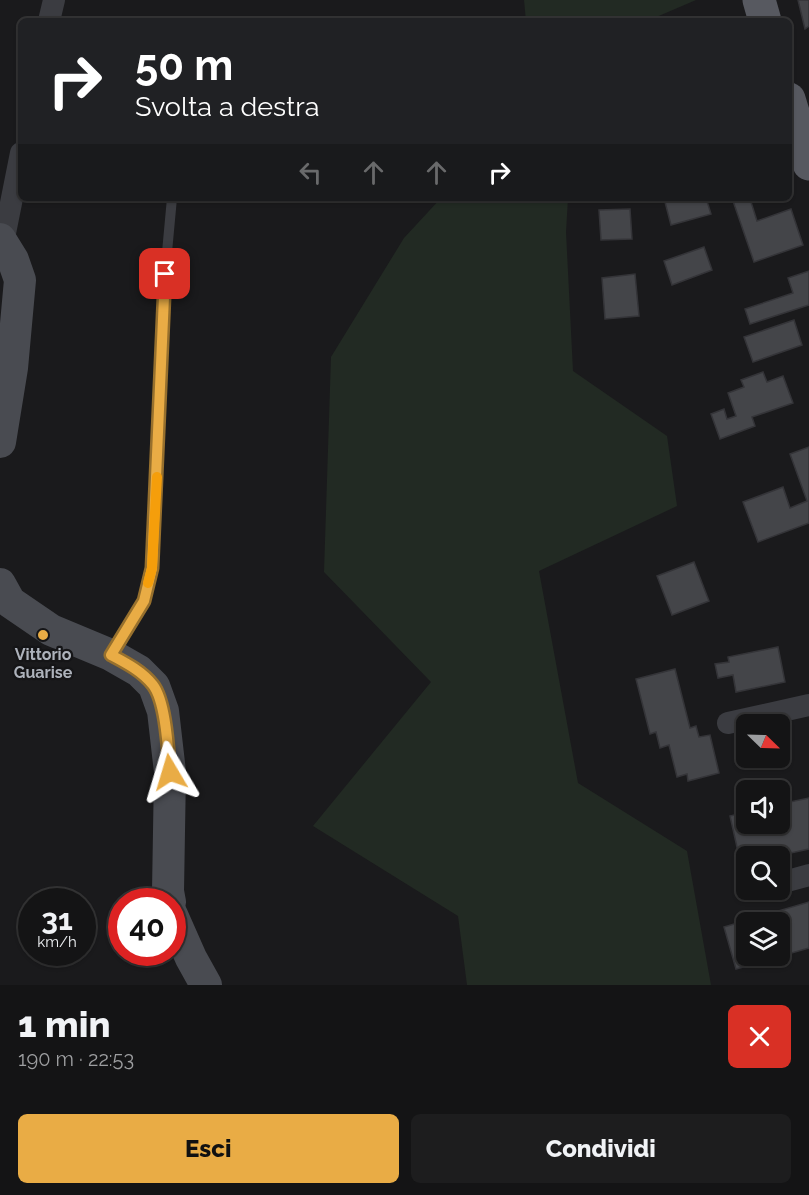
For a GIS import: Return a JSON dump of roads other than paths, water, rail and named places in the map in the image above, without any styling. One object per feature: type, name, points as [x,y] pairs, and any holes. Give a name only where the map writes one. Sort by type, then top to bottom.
[{"type":"main road","points":[[759,0],[764,18]]},
{"type":"main road","points":[[792,111],[803,155]]},
{"type":"street","points":[[50,18],[54,0]]},
{"type":"street","points":[[0,441],[12,368],[20,280],[13,260],[2,241],[18,167]]},
{"type":"street","points":[[0,584],[10,602],[51,630],[111,655],[139,671],[154,686],[163,711],[170,772],[168,888]]},
{"type":"street","points":[[728,723],[809,705]]},
{"type":"street","points":[[790,880],[809,875]]},
{"type":"street","points":[[186,946],[206,985]]},
{"type":"lane","points":[[111,655],[144,601],[152,568],[165,274],[172,201]]},
{"type":"place","name":"Vittorio Guarise","points":[[43,635]]}]
